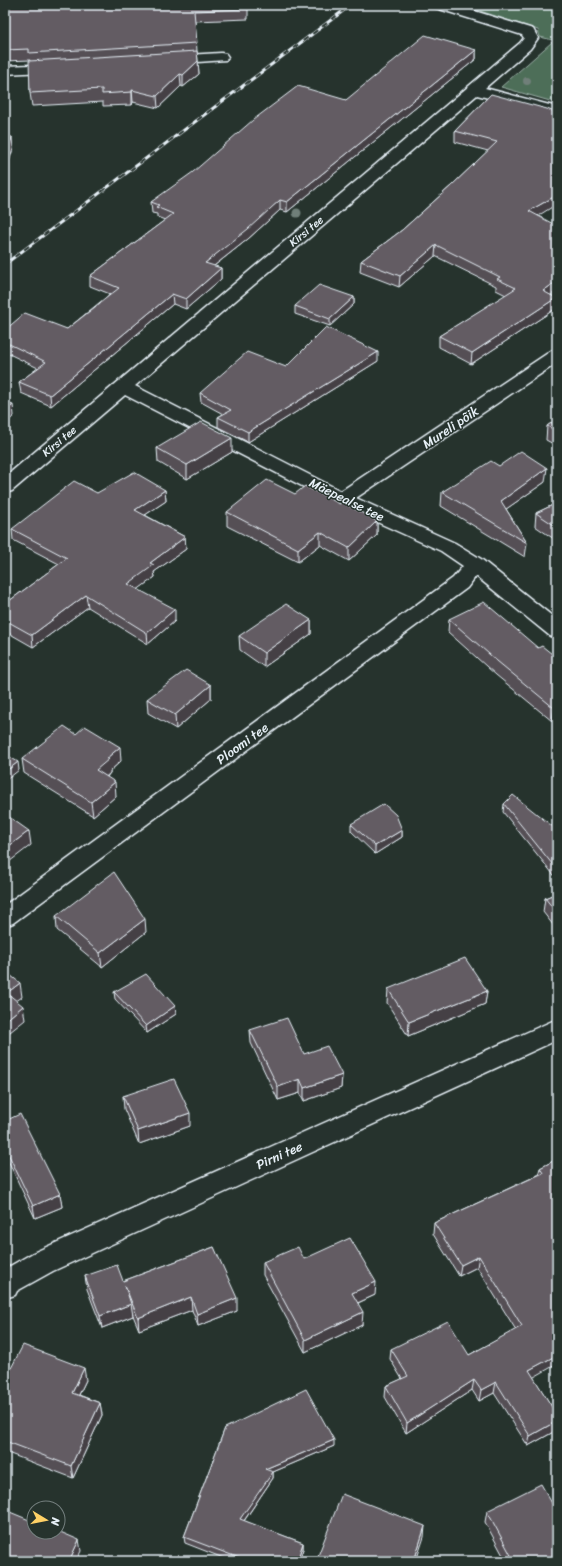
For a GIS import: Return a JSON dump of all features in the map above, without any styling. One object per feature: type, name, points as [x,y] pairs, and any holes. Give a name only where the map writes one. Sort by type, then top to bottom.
[{"type":"street","name":"Kirsi tee","points":[[5,487],[525,46],[531,38],[528,32],[441,5]]},
{"type":"street","points":[[153,62],[221,57]]},
{"type":"street","points":[[5,70],[71,67]]},
{"type":"street","points":[[473,89],[557,112]]},
{"type":"street","name":"Mureli põik","points":[[342,499],[557,355]]},
{"type":"street","name":"Mäepealse tee","points":[[123,387],[342,499],[448,547],[474,564],[557,631]]},
{"type":"street","name":"Ploomi tee","points":[[5,917],[460,583],[474,564]]},
{"type":"street","name":"Pirni tee","points":[[5,1286],[7,1282],[43,1262],[557,1029]]},
{"type":"green space","points":[[462,5],[557,5],[557,41],[540,37],[538,30]]},
{"type":"green space","points":[[552,42],[557,43],[557,103],[501,87]]},
{"type":"building","points":[[5,5],[247,5],[248,9],[194,11],[197,43],[29,53],[29,49],[5,50]]},
{"type":"building","points":[[425,35],[476,50],[287,202],[280,200],[248,229],[205,263],[221,268],[186,299],[172,294],[50,395],[19,382],[46,362],[5,342],[5,330],[25,313],[67,329],[119,288],[90,276],[173,214],[156,207],[159,205],[151,202],[193,172],[253,120],[298,86],[346,100]]},
{"type":"building","points":[[197,51],[198,61],[183,75],[180,74],[157,96],[132,90],[132,92],[102,94],[102,89],[30,93],[29,61]]},
{"type":"building","points":[[491,94],[557,113],[557,195],[529,211],[557,226],[557,281],[543,291],[556,298],[472,353],[439,336],[516,288],[497,279],[500,277],[436,245],[400,276],[361,261],[402,230],[497,142],[455,131]]},
{"type":"building","points":[[5,136],[12,137],[5,159]]},
{"type":"building","points":[[319,285],[354,297],[330,319],[295,306]]},
{"type":"building","points":[[326,327],[378,352],[248,432],[218,417],[231,410],[200,393],[247,352],[286,367]]},
{"type":"building","points":[[5,402],[13,405],[5,411]]},
{"type":"building","points":[[557,419],[557,431],[547,426]]},
{"type":"building","points":[[201,422],[232,438],[187,465],[157,448]]},
{"type":"building","points":[[521,451],[547,468],[501,501],[527,543],[442,492],[491,461],[499,466]]},
{"type":"building","points":[[134,472],[165,490],[135,510],[185,537],[150,563],[154,565],[128,584],[175,609],[147,633],[86,595],[32,635],[5,620],[5,604],[67,558],[12,529],[74,481],[97,493]]},
{"type":"building","points":[[267,480],[295,494],[305,486],[340,504],[342,502],[377,521],[349,548],[320,532],[298,549],[227,512]]},
{"type":"building","points":[[557,503],[557,527],[536,513]]},
{"type":"building","points":[[484,602],[538,648],[542,646],[557,658],[557,707],[554,708],[449,619]]},
{"type":"building","points":[[286,604],[311,620],[264,653],[239,636]]},
{"type":"building","points":[[186,670],[211,685],[175,715],[147,699]]},
{"type":"building","points":[[64,726],[76,734],[85,726],[120,747],[96,770],[115,782],[91,802],[22,759]]},
{"type":"building","points":[[5,754],[18,762],[5,772]]},
{"type":"building","points":[[513,795],[557,830],[557,870],[504,804]]},
{"type":"building","points":[[384,804],[396,815],[402,830],[375,846],[351,824]]},
{"type":"building","points":[[5,814],[29,831],[5,849]]},
{"type":"building","points":[[114,872],[145,919],[100,953],[56,916]]},
{"type":"building","points":[[557,893],[557,913],[545,898]]},
{"type":"building","points":[[465,958],[487,991],[409,1022],[388,989]]},
{"type":"building","points":[[5,971],[20,983],[7,993],[23,1006],[5,1021]]},
{"type":"building","points":[[146,974],[175,1006],[146,1026],[114,992]]},
{"type":"building","points":[[287,1018],[304,1054],[327,1046],[342,1075],[304,1088],[300,1079],[278,1087],[250,1030]]},
{"type":"building","points":[[174,1079],[190,1113],[138,1131],[123,1096]]},
{"type":"building","points":[[20,1114],[60,1194],[33,1206],[5,1147],[5,1121]]},
{"type":"building","points":[[557,1159],[557,1355],[529,1370],[557,1415],[557,1421],[530,1436],[496,1382],[481,1390],[474,1380],[407,1423],[386,1386],[408,1376],[391,1349],[448,1321],[469,1355],[522,1326],[479,1256],[461,1265],[434,1223],[543,1173],[540,1168]]},
{"type":"building","points":[[350,1238],[376,1282],[352,1293],[363,1312],[305,1340],[263,1262],[298,1247],[304,1259]]},
{"type":"building","points":[[214,1247],[237,1298],[197,1314],[191,1297],[138,1318],[125,1286],[131,1304],[100,1316],[85,1276],[117,1265],[123,1281]]},
{"type":"building","points":[[23,1345],[84,1368],[72,1393],[100,1403],[71,1466],[5,1441],[5,1380]]},
{"type":"building","points":[[306,1389],[334,1440],[265,1469],[273,1472],[240,1519],[303,1543],[297,1561],[247,1561],[184,1537],[225,1428]]},
{"type":"building","points":[[541,1484],[557,1512],[557,1561],[552,1561],[551,1559],[546,1561],[514,1561],[487,1511]]},
{"type":"building","points":[[342,1494],[425,1526],[414,1561],[316,1561]]},
{"type":"building","points":[[5,1510],[26,1519],[26,1540],[66,1540],[66,1534],[79,1540],[69,1561],[5,1561]]},
{"type":"railway","points":[[5,264],[351,5]]}]
